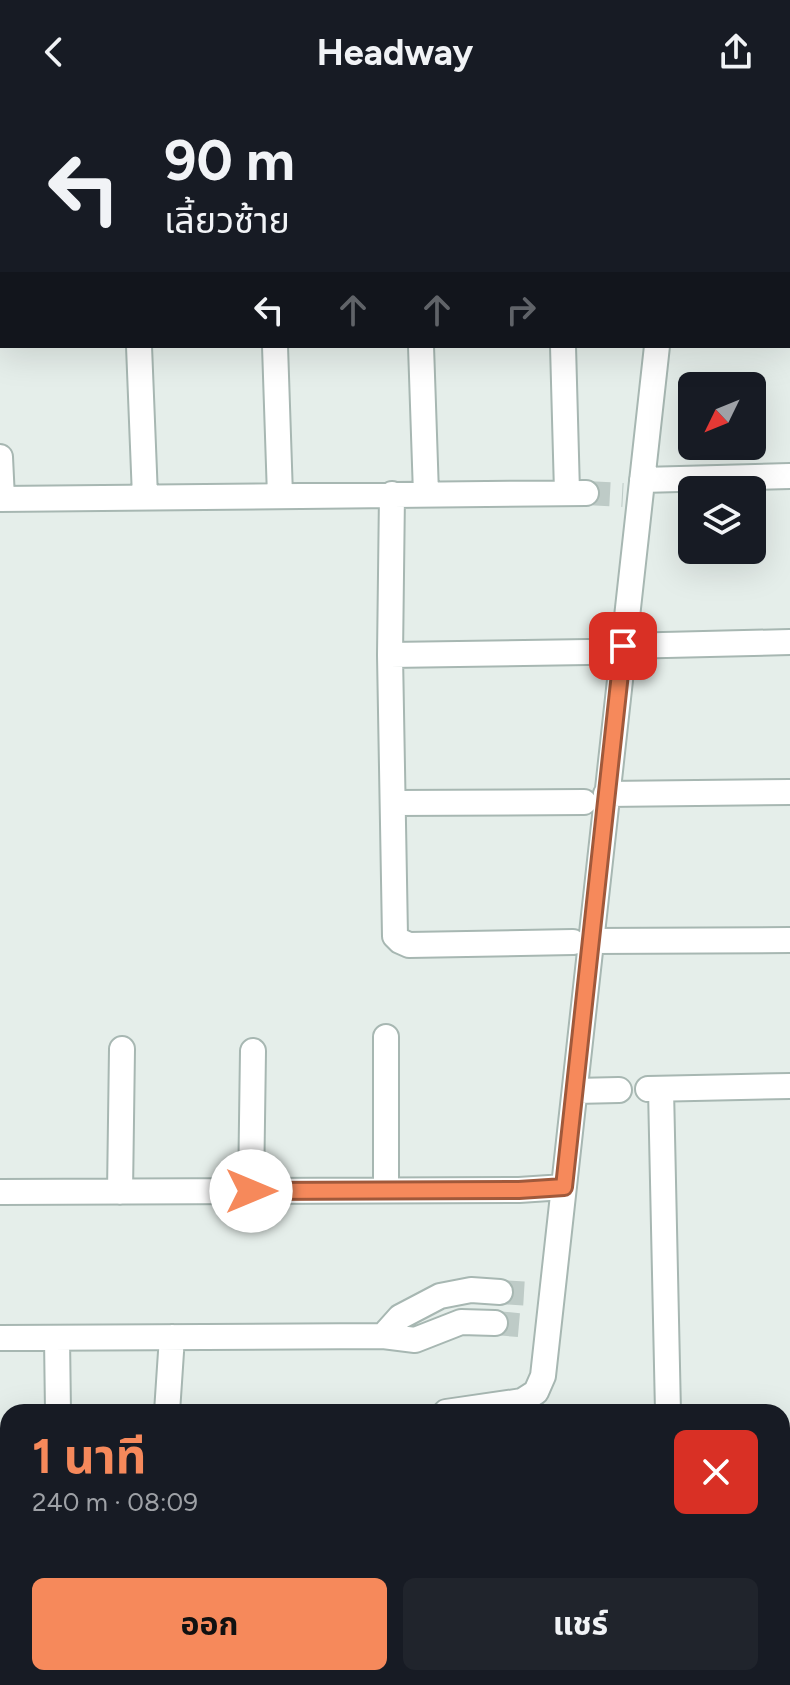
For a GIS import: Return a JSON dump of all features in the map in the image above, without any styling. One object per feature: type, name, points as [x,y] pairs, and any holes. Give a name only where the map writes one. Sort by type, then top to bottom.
[{"type":"street","points":[[139,348],[145,497]]},
{"type":"street","points":[[275,348],[280,496]]},
{"type":"street","points":[[421,348],[426,494]]},
{"type":"street","points":[[0,457],[1,499],[576,492],[563,348]]},
{"type":"street","points":[[501,1404],[522,1401],[536,1392],[543,1376],[539,1327],[542,1295],[564,1187],[575,1091],[582,942],[595,798],[623,646],[635,490],[657,348]]},
{"type":"street","points":[[635,490],[790,476]]},
{"type":"street","points":[[392,494],[390,655],[395,936],[409,945],[790,940]]},
{"type":"street","points":[[623,646],[790,642]]},
{"type":"street","points":[[390,655],[588,652]]},
{"type":"street","points":[[393,803],[790,792]]},
{"type":"street","points":[[386,1037],[386,1190]]},
{"type":"street","points":[[120,1192],[122,1049]]},
{"type":"street","points":[[251,1191],[253,1051]]},
{"type":"street","points":[[668,1404],[654,1089],[790,1086]]},
{"type":"street","points":[[575,1091],[619,1090]]},
{"type":"street","points":[[0,1192],[519,1190],[564,1187]]},
{"type":"street","points":[[383,1336],[400,1317],[440,1296],[471,1290],[500,1292]]},
{"type":"street","points":[[0,1338],[383,1336],[415,1340],[461,1322],[495,1323]]},
{"type":"street","points":[[168,1404],[172,1337]]},
{"type":"street","points":[[57,1338],[58,1404]]},
{"type":"tunnel","points":[[586,493],[623,495]]},
{"type":"tunnel","points":[[500,1292],[533,1294]]},
{"type":"tunnel","points":[[495,1323],[529,1326]]},
{"type":"route","points":[[251,1191],[519,1190],[564,1187],[623,646]]}]
